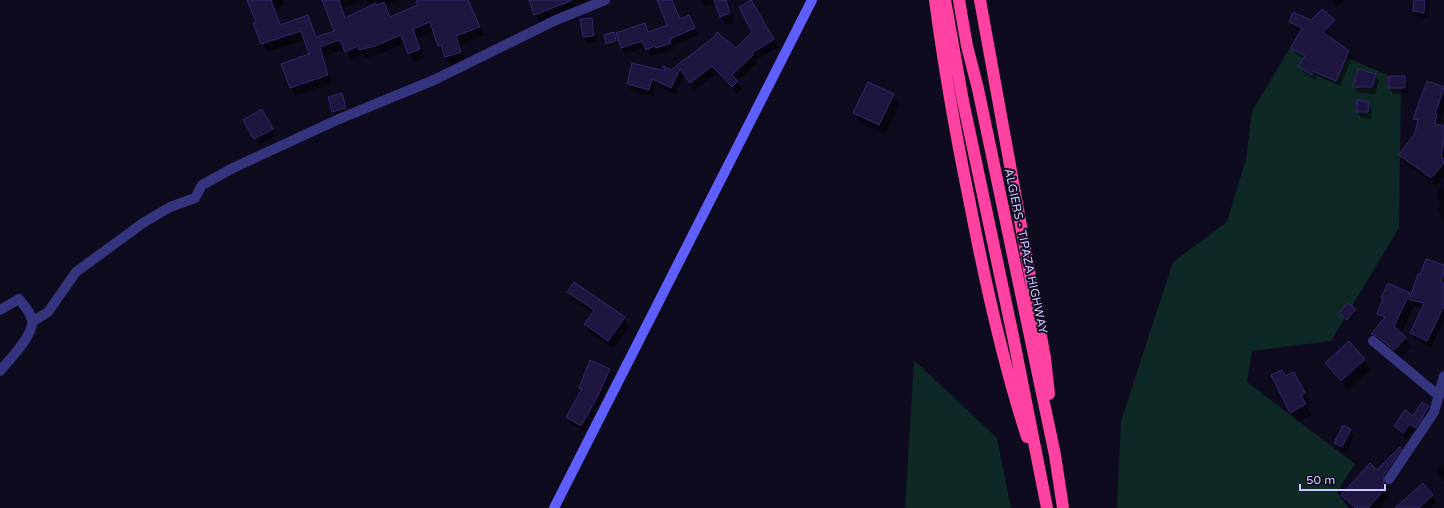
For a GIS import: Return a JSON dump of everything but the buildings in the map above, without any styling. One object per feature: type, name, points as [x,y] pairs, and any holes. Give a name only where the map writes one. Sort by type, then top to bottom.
[{"type":"highway","points":[[935,0],[952,115],[978,248],[1004,361],[1042,483]]},
{"type":"highway","points":[[944,0],[963,101],[1047,508]]},
{"type":"highway","name":"ALGIERS - TIPAZA HIGHWAY","points":[[959,0],[967,46],[978,88],[1055,455],[1063,508]]},
{"type":"highway","points":[[980,0],[1045,358],[1055,455]]},
{"type":"main road","points":[[554,508],[812,0]]},
{"type":"street","points":[[32,322],[48,312],[76,272],[142,223],[170,207],[195,198],[202,185],[233,168],[339,119],[434,80],[556,20],[605,0]]},
{"type":"street","points":[[0,310],[19,299],[29,312],[32,322],[28,335],[0,371]]},
{"type":"street","points":[[1373,341],[1438,396]]},
{"type":"street","points":[[1388,479],[1422,432],[1434,412],[1444,376]]},
{"type":"green space","points":[[1297,36],[1401,81],[1399,228],[1331,341],[1252,351],[1247,382],[1355,464],[1337,492],[1349,508],[1117,508],[1121,421],[1173,262],[1227,222],[1246,159],[1252,111]]},
{"type":"green space","points":[[914,360],[997,438],[1011,508],[905,508]]}]
